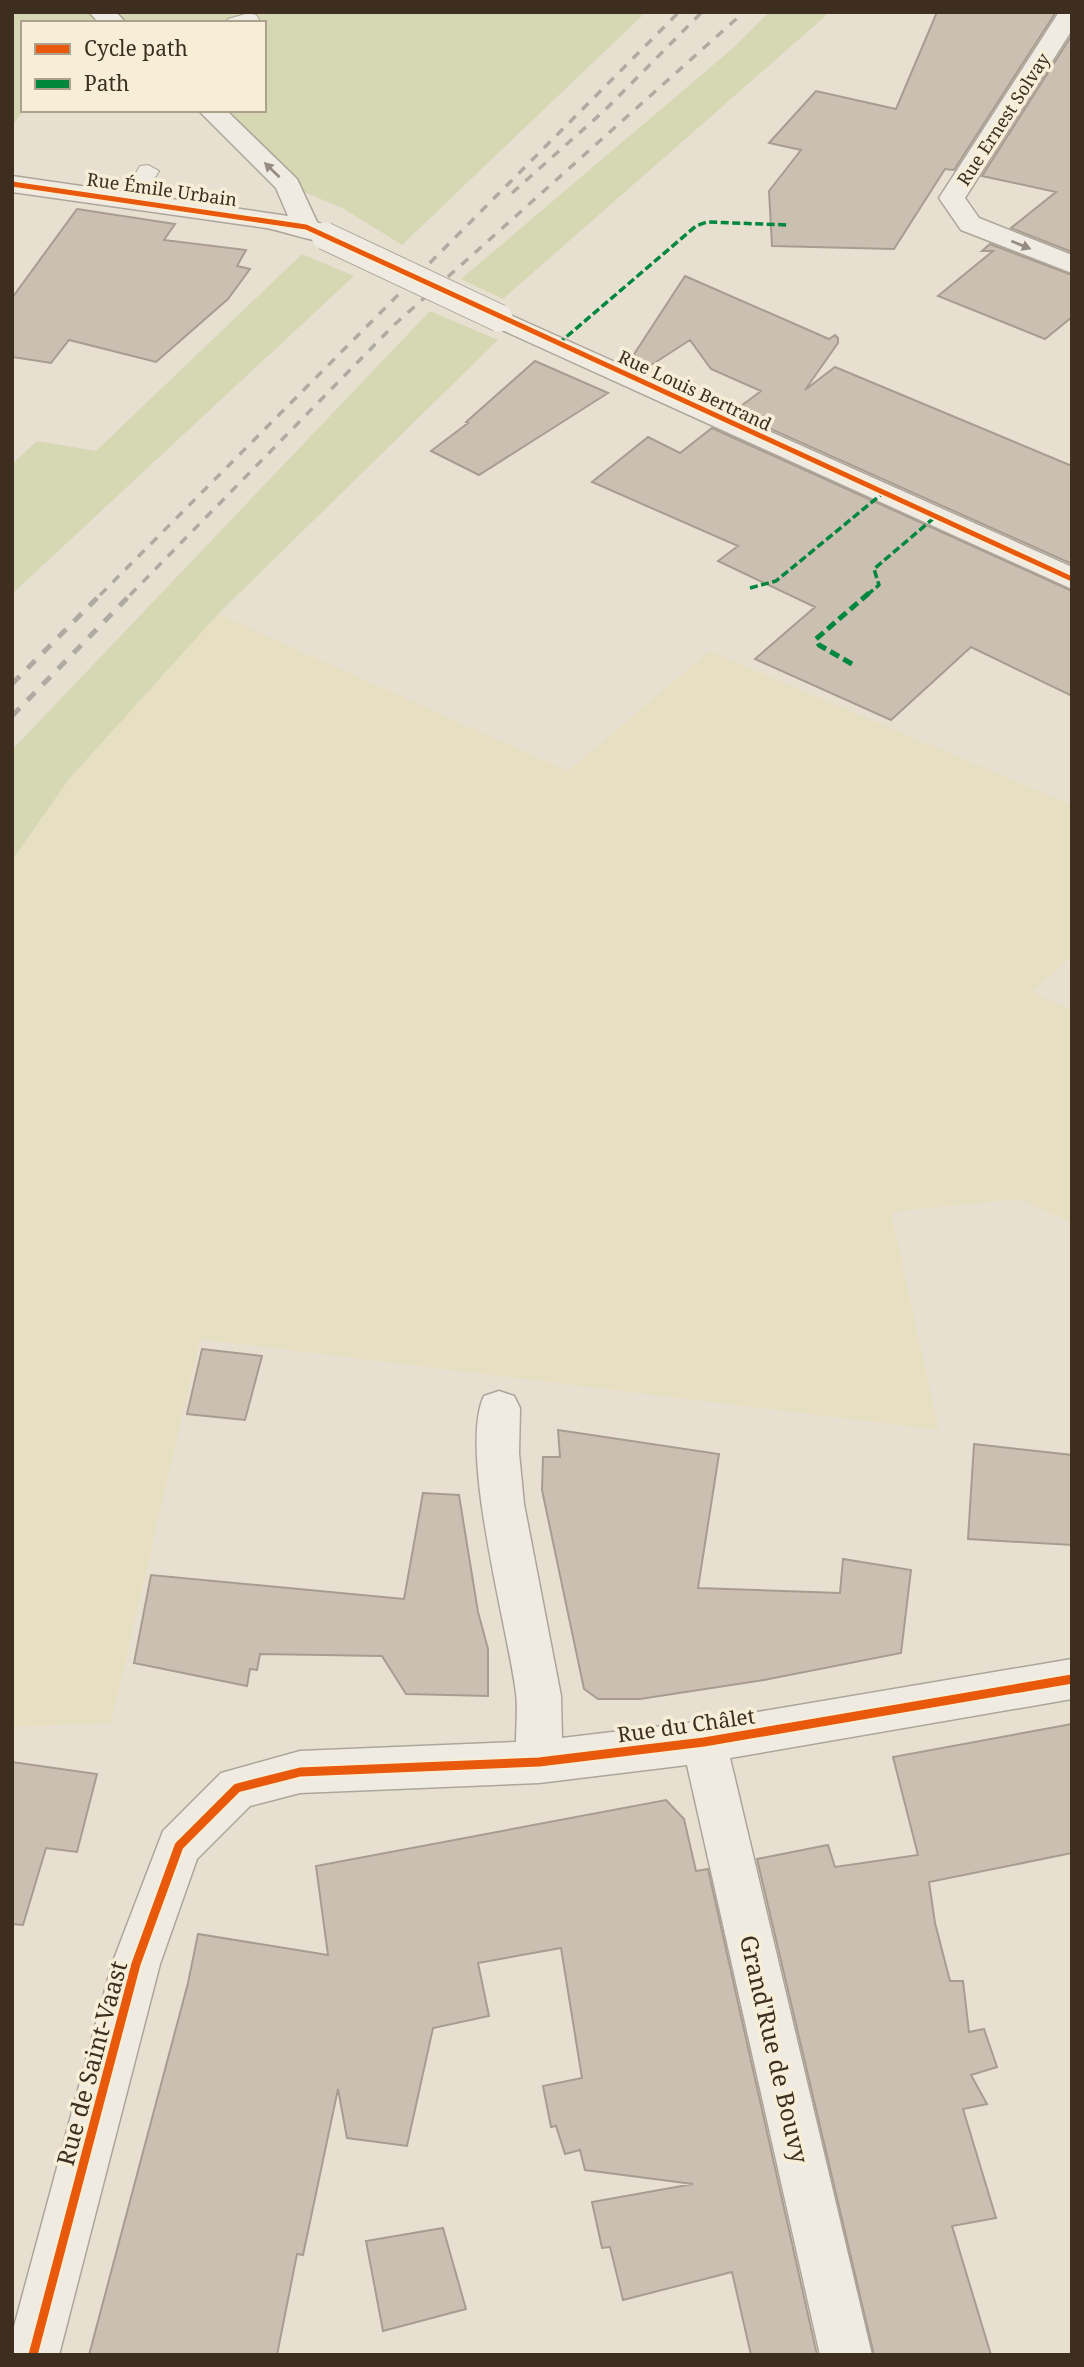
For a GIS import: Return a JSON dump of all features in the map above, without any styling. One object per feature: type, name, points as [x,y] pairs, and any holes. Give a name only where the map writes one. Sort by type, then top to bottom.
[{"type":"street","name":"Rue Ernest Solvay","points":[[1071,12],[952,198],[970,224],[1072,265]]},
{"type":"street","points":[[213,112],[288,185],[316,232]]},
{"type":"street","name":"Rue Émile Urbain","points":[[12,184],[316,232]]},
{"type":"street","name":"Rue Louis Bertrand","points":[[316,232],[1072,579]]},
{"type":"street","points":[[499,1408],[498,1453],[503,1504],[539,1696],[538,1762]]},
{"type":"street","name":"Rue du Châlet","points":[[300,1772],[538,1762],[704,1742],[1072,1679]]},
{"type":"street","name":"Grand'Rue de Bouvy","points":[[704,1742],[846,2355]]},
{"type":"street","name":"Rue de Saint-Vaast","points":[[33,2355],[136,1964],[179,1846],[237,1788],[300,1772]]},
{"type":"lane","points":[[131,201],[148,171]]},
{"type":"shaded area","points":[[218,614],[568,771],[709,651],[1072,805],[1072,956],[1032,992],[1072,1010],[1072,1223],[1020,1199],[891,1212],[939,1430],[200,1339],[111,1723],[12,1727],[12,860],[69,779]]},
{"type":"green space","points":[[12,12],[97,12],[91,21],[21,21],[22,112],[12,126]]},
{"type":"green space","points":[[101,12],[646,12],[402,245],[344,209],[288,185],[213,112],[266,112],[266,21],[112,21]]},
{"type":"green space","points":[[769,12],[830,12],[503,299],[461,279],[732,49]]},
{"type":"green space","points":[[302,254],[354,276],[12,594],[12,464],[37,441],[96,451]]},
{"type":"green space","points":[[430,311],[498,340],[218,614],[69,779],[12,860],[12,750]]},
{"type":"building","points":[[937,12],[1056,12],[954,170],[945,169],[894,249],[772,246],[769,191],[801,150],[769,143],[816,91],[896,109]]},
{"type":"building","points":[[1072,35],[1072,252],[1011,228],[1056,192],[982,176]]},
{"type":"building","points":[[77,209],[175,224],[164,240],[246,250],[237,266],[250,269],[228,299],[156,362],[69,340],[51,363],[12,357],[12,298]]},
{"type":"building","points":[[990,244],[1072,275],[1072,317],[1045,339],[938,296],[993,251],[982,251]]},
{"type":"building","points":[[685,276],[829,339],[835,335],[838,343],[805,390],[835,367],[1072,466],[1072,564],[733,412],[761,391],[711,369],[690,340],[642,371],[627,365]]},
{"type":"building","points":[[535,361],[608,393],[479,475],[431,451],[468,423],[466,422]]},
{"type":"building","points":[[712,428],[1072,591],[1072,696],[971,647],[891,720],[755,659],[815,607],[718,561],[738,546],[592,482],[648,437],[680,453]]},
{"type":"building","points":[[202,1349],[262,1356],[245,1420],[187,1414]]},
{"type":"building","points":[[558,1430],[719,1454],[698,1588],[840,1593],[843,1559],[911,1570],[901,1653],[764,1680],[640,1699],[598,1699],[584,1689],[542,1490],[543,1457],[560,1457]]},
{"type":"building","points":[[974,1444],[1072,1455],[1072,1545],[968,1539]]},
{"type":"building","points":[[423,1493],[459,1495],[478,1612],[488,1649],[488,1696],[406,1694],[382,1656],[260,1654],[257,1670],[250,1669],[247,1686],[134,1663],[151,1575],[404,1599]]},
{"type":"building","points":[[1072,1724],[1072,1853],[929,1882],[935,1923],[950,1981],[963,1981],[969,2032],[984,2029],[997,2067],[971,2075],[987,2104],[963,2109],[996,2218],[952,2226],[991,2355],[874,2355],[757,1859],[828,1845],[835,1867],[918,1855],[893,1757]]},
{"type":"building","points":[[12,1762],[97,1774],[77,1852],[46,1848],[23,1925],[12,1924]]},
{"type":"building","points":[[666,1800],[684,1819],[696,1871],[708,1869],[817,2355],[751,2355],[732,2272],[623,2300],[610,2247],[602,2248],[592,2202],[693,2184],[585,2170],[580,2150],[565,2154],[556,2126],[551,2127],[543,2086],[582,2078],[561,1948],[478,1963],[489,2016],[433,2028],[407,2146],[347,2138],[338,2089],[303,2255],[297,2254],[277,2355],[89,2355],[188,1983],[198,1934],[328,1955],[316,1866]]},
{"type":"building","points":[[443,2228],[466,2309],[383,2331],[366,2241]]},
{"type":"railway","points":[[100,595],[679,12]]},
{"type":"railway","points":[[512,193],[605,110],[702,12]]},
{"type":"railway","points":[[130,595],[394,325],[744,12]]},
{"type":"railway","points":[[12,684],[102,593]]},
{"type":"railway","points":[[12,716],[132,593]]},
{"type":"marked path","points":[[558,344],[696,226],[707,222],[789,225]]},
{"type":"marked path","points":[[750,588],[776,581],[883,493]]},
{"type":"marked path","points":[[852,664],[819,645],[816,639],[879,585],[874,569],[935,517]]},
{"type":"cycle path","points":[[12,184],[306,227],[1072,579]]},
{"type":"cycle path","points":[[33,2355],[136,1964],[179,1846],[237,1788],[300,1772],[539,1762],[704,1742],[1072,1679]]}]
